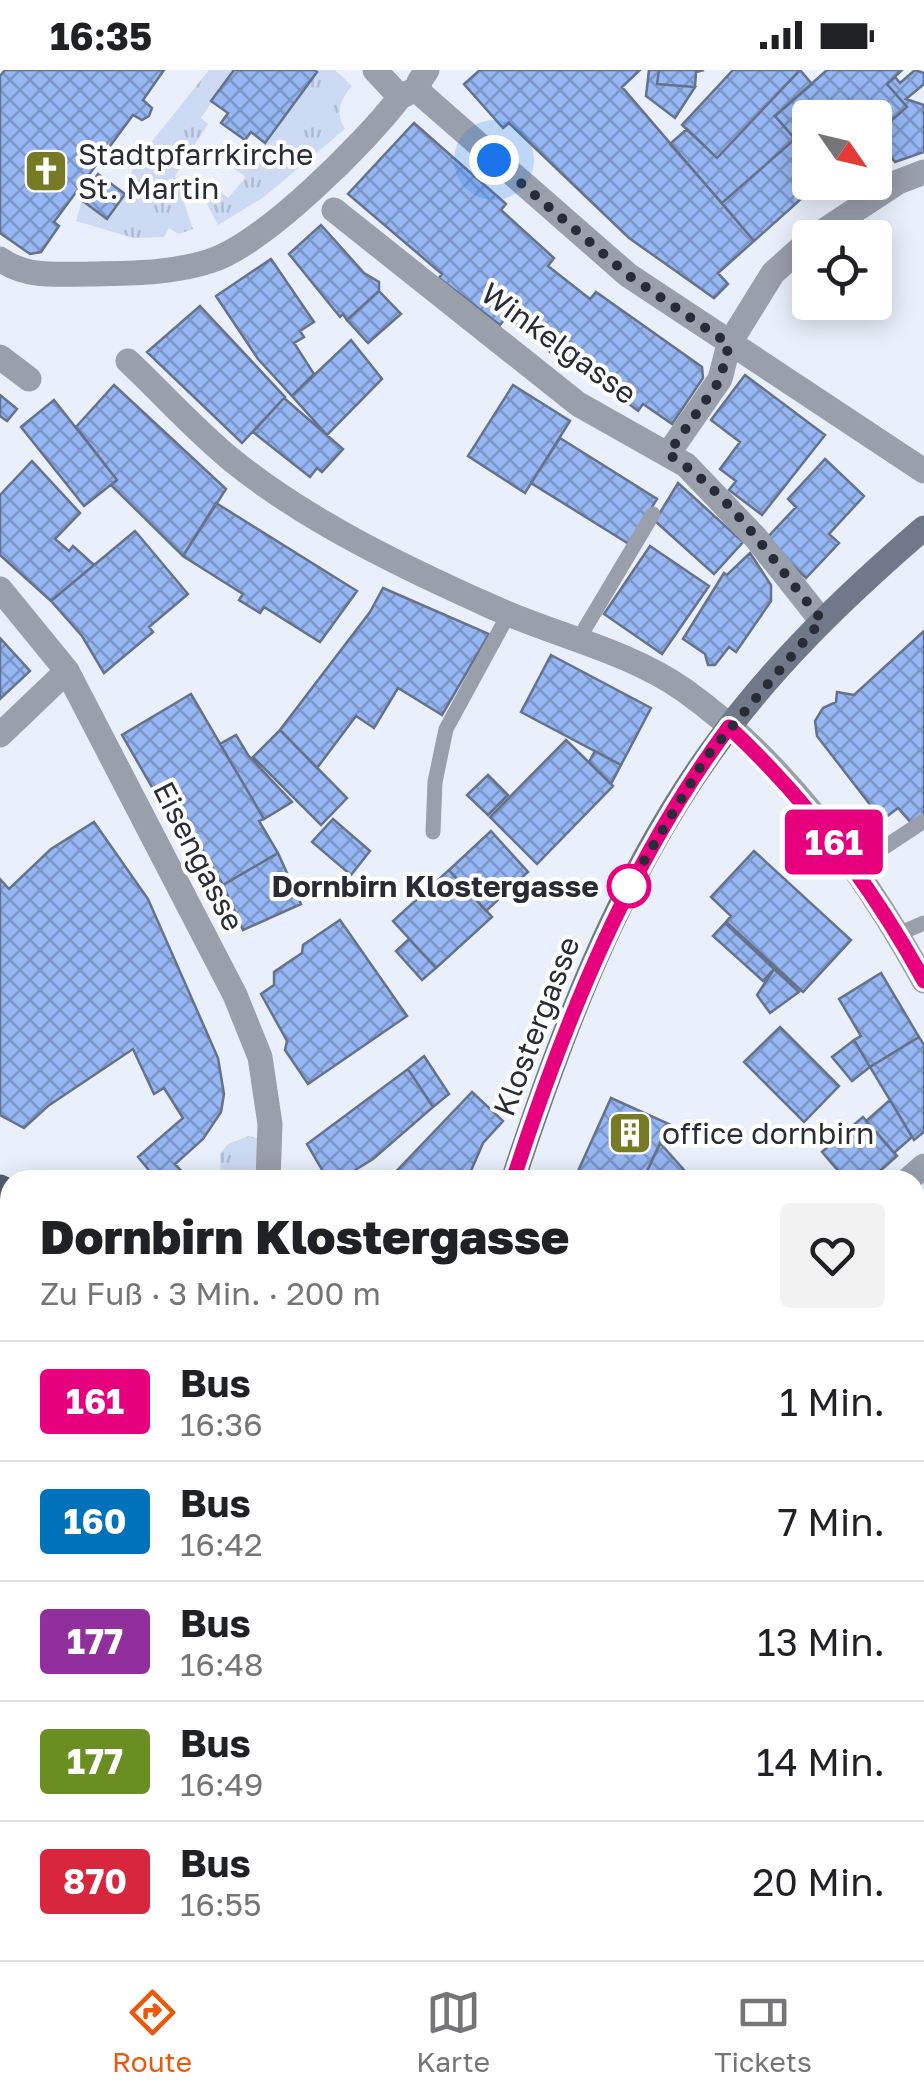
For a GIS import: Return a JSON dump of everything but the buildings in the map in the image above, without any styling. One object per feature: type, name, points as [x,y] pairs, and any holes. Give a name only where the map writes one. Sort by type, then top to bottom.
[{"type":"street","points":[[375,70],[417,82]]},
{"type":"street","points":[[0,259],[18,271],[52,274],[143,274],[212,261],[333,173],[417,82]]},
{"type":"street","points":[[417,82],[420,93],[468,137],[628,275],[924,470]]},
{"type":"street","points":[[841,220],[898,182],[924,172]]},
{"type":"street","name":"Winkelgasse","points":[[334,210],[578,404],[686,465],[756,538],[822,620]]},
{"type":"street","points":[[668,454],[720,380],[729,344],[773,274],[792,257]]},
{"type":"street","points":[[0,357],[29,379]]},
{"type":"street","points":[[128,362],[234,462],[383,558],[682,688],[729,727],[810,811],[898,934],[924,981]]},
{"type":"street","name":"Klostergasse","points":[[517,1170],[586,978],[628,887],[729,727],[822,620],[924,528]]},
{"type":"street","name":"Eisengasse","points":[[0,589],[68,671],[235,995],[260,1057],[270,1124],[268,1170]]},
{"type":"street","points":[[0,735],[68,671]]},
{"type":"lane","points":[[578,640],[653,514]]},
{"type":"lane","points":[[433,832],[434,782],[446,730],[508,615]]},
{"type":"lane","points":[[853,868],[924,821]]},
{"type":"lane","points":[[898,934],[924,923]]},
{"type":"green space","points":[[209,70],[234,70],[201,118],[208,124],[175,176],[193,229],[179,234],[169,228],[164,237],[134,238],[76,221],[82,201],[107,218],[125,194],[134,164]]},
{"type":"green space","points":[[314,70],[335,70],[352,86],[340,107],[345,129],[264,197],[218,225],[207,204],[218,189],[228,198],[246,177],[234,169],[247,151],[256,156],[317,73]]},
{"type":"green space","points":[[249,1136],[261,1139],[256,1170],[221,1170],[220,1154],[228,1144]]},
{"type":"bus line","name":"161","points":[[516,1170],[586,978],[628,887],[707,756],[729,727],[769,764],[810,811],[872,892],[924,981]]},
{"type":"place","name":"Stadtpfarrkirche St. Martin","points":[[46,171]]},
{"type":"place","name":"Dornbirn Klostergasse","points":[[629,886]]},
{"type":"place","name":"office dornbirn","points":[[630,1133]]},
{"type":"route","points":[[494,160],[628,275],[729,344],[720,380],[668,454],[686,465],[756,538],[822,620],[752,698],[707,756],[629,886]]}]
